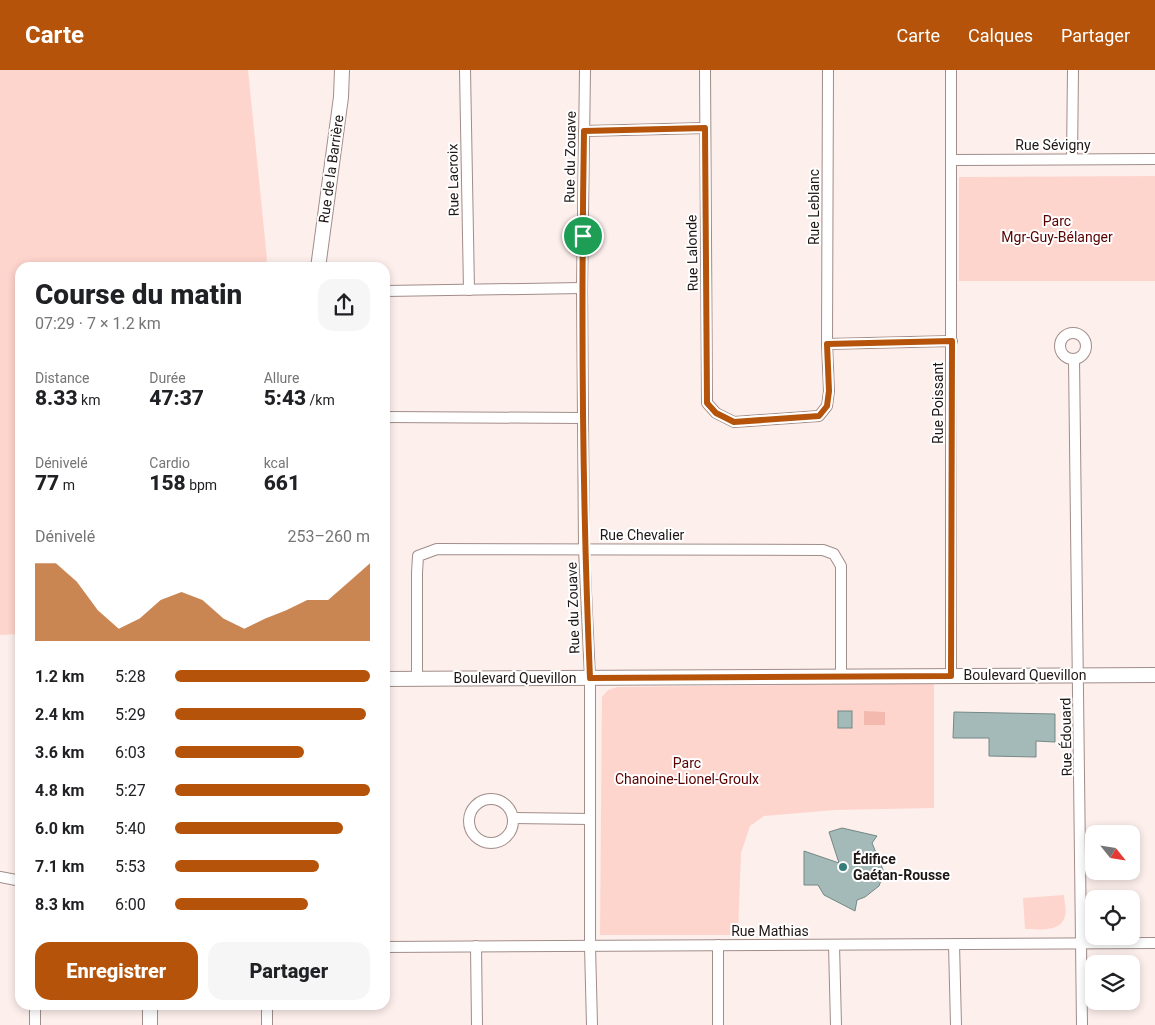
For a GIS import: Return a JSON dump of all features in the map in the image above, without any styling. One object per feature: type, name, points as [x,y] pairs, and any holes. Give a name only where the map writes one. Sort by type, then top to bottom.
[{"type":"street","name":"Rue de la Barrière","points":[[319,262],[341,97],[342,70]]},
{"type":"street","name":"Rue Lacroix","points":[[465,70],[469,290]]},
{"type":"street","name":"Rue du Zouave","points":[[584,70],[582,288],[584,549],[590,678],[590,946],[592,1025]]},
{"type":"street","name":"Rue Lalonde","points":[[705,70],[707,403],[716,413],[734,422]]},
{"type":"street","name":"Rue Leblanc","points":[[734,422],[819,416],[827,406],[829,391],[827,344],[828,70]]},
{"type":"street","name":"Rue Poissant","points":[[951,70],[951,676]]},
{"type":"street","points":[[1072,159],[1074,70]]},
{"type":"street","points":[[584,131],[705,128]]},
{"type":"street","name":"Rue Sévigny","points":[[952,160],[1155,159]]},
{"type":"street","points":[[390,291],[582,288]]},
{"type":"street","points":[[827,344],[952,341]]},
{"type":"street","name":"Rue Édouard","points":[[1074,359],[1082,1025]]},
{"type":"street","points":[[390,417],[583,418]]},
{"type":"street","name":"Rue Chevalier","points":[[417,678],[418,556],[437,549],[823,550],[834,554],[841,566],[841,676]]},
{"type":"street","name":"Boulevard Quevillon","points":[[390,679],[1155,675]]},
{"type":"street","points":[[493,798],[506,805],[513,818],[510,832],[506,837],[493,843],[479,840],[470,829],[470,815],[473,808],[485,799],[493,798]]},
{"type":"street","points":[[513,818],[590,819]]},
{"type":"street","points":[[0,877],[15,880]]},
{"type":"street","points":[[954,944],[956,1025]]},
{"type":"street","name":"Rue Mathias","points":[[390,947],[1155,944]]},
{"type":"street","points":[[718,945],[718,1025]]},
{"type":"street","points":[[834,945],[836,1025]]},
{"type":"street","points":[[476,946],[477,1025]]},
{"type":"street","points":[[35,1010],[35,1025]]},
{"type":"street","points":[[150,1010],[150,1025]]},
{"type":"street","points":[[267,1010],[267,1025]]},
{"type":"green space","points":[[0,70],[248,70],[266,262],[15,262],[15,634],[0,635]]},
{"type":"green space","name":"Parc Mgr-Guy-Bélanger","points":[[1155,176],[1155,281],[959,281],[959,177]]},
{"type":"green space","name":"Parc Chanoine-Lionel-Groulx","points":[[934,683],[934,808],[835,810],[764,816],[750,826],[741,853],[738,935],[600,935],[602,697],[608,690],[617,687]]},
{"type":"green space","points":[[1064,895],[1066,914],[1059,925],[1048,929],[1025,929],[1023,898]]},
{"type":"shaded area","points":[[864,711],[885,712],[885,725],[864,725]]},
{"type":"building","points":[[838,711],[852,711],[852,728],[838,728]]},
{"type":"building","points":[[954,712],[1055,714],[1055,742],[1036,741],[1036,757],[989,756],[989,738],[953,738]]},
{"type":"building","name":"Édifice Gaétan-Rousse","points":[[842,828],[877,836],[872,843],[884,872],[879,886],[865,897],[857,900],[855,911],[824,895],[818,885],[804,885],[804,851],[839,863],[829,832]]},
{"type":"place","name":"Édifice Gaétan-Rousse","points":[[843,867]]},
{"type":"route","points":[[705,128],[707,403],[716,413],[734,422],[819,416],[827,406],[829,391],[827,344],[952,341],[951,676],[590,678],[584,549],[583,236],[584,131],[705,128]]}]
